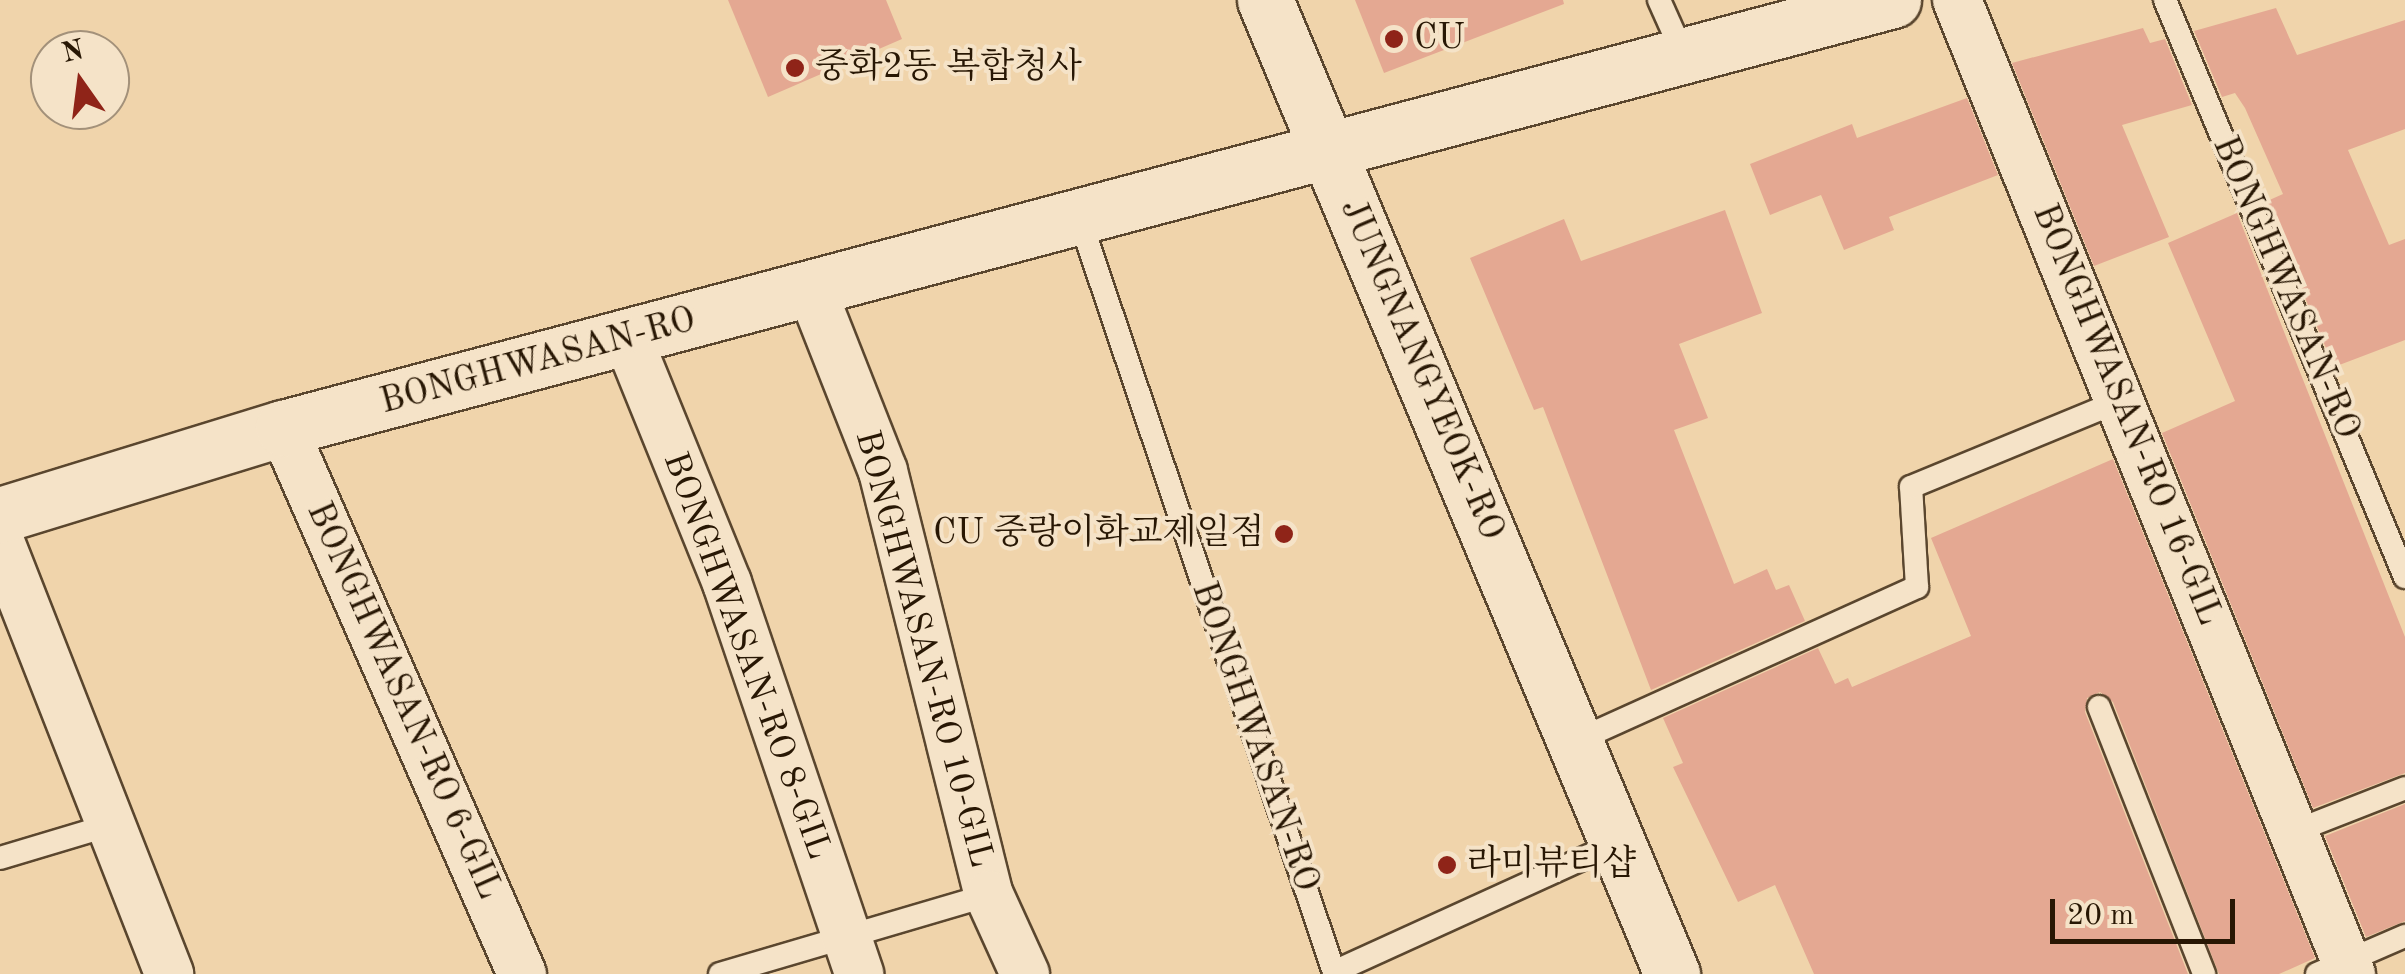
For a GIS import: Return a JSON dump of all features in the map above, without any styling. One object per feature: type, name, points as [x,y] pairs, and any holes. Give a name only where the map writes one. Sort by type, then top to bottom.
[{"type":"main road","name":"JUNGNANGYEOK-RO","points":[[1265,0],[1578,740],[1672,974]]},
{"type":"main road","name":"BONGHWASAN-RO","points":[[0,515],[283,428],[812,291],[1079,217],[1330,155],[1894,0]]},
{"type":"street","name":"BONGHWASAN-RO 16-GIL","points":[[1957,0],[2122,400],[2293,832],[2338,970]]},
{"type":"street","name":"BONGHWASAN-RO 10-GIL","points":[[812,291],[883,471],[989,896],[1025,974]]},
{"type":"street","name":"BONGHWASAN-RO 8-GIL","points":[[628,338],[727,583],[852,956]]},
{"type":"street","name":"BONGHWASAN-RO 6-GIL","points":[[283,428],[522,974]]},
{"type":"street","points":[[0,542],[169,974]]},
{"type":"lane","points":[[1659,0],[1684,56]]},
{"type":"lane","name":"BONGHWASAN-RO","points":[[2165,0],[2405,576]]},
{"type":"lane","name":"BONGHWASAN-RO","points":[[1079,217],[1334,972]]},
{"type":"lane","points":[[1578,740],[1918,587],[1911,487],[2122,400]]},
{"type":"lane","points":[[2099,708],[2204,974]]},
{"type":"lane","points":[[2293,832],[2405,788]]},
{"type":"lane","points":[[0,858],[110,826]]},
{"type":"lane","points":[[1334,972],[1617,843]]},
{"type":"lane","name":"BONGHWASAN-RO 10-GIL","points":[[852,956],[989,896]]},
{"type":"lane","name":"BONGHWASAN-RO 16-GIL","points":[[2338,970],[2405,936]]},
{"type":"lane","points":[[720,974],[852,956]]},
{"type":"building","name":"중화2동 복합청사","points":[[728,0],[886,0],[902,39],[768,97]]},
{"type":"building","points":[[1355,0],[1563,0],[1564,4],[1384,73]]},
{"type":"building","points":[[2276,8],[2297,55],[2405,20],[2405,129],[2348,150],[2389,245],[2405,239],[2405,340],[2334,367],[2265,202],[2283,194],[2245,108],[2235,93],[2222,97],[2194,31]]},
{"type":"building","points":[[2143,28],[2150,43],[2165,39],[2192,105],[2122,125],[2169,237],[2094,266],[2012,63]]},
{"type":"building","points":[[1967,98],[1998,175],[1889,217],[1894,230],[1844,250],[1821,195],[1770,215],[1750,164],[1852,124],[1857,138]]},
{"type":"building","points":[[1725,210],[1762,313],[1679,344],[1708,418],[1674,430],[1734,584],[1767,569],[1776,590],[1789,585],[1805,621],[1651,690],[1543,407],[1534,410],[1470,258],[1564,219],[1581,261]]},
{"type":"building","points":[[2237,213],[2405,637],[2405,773],[2313,808],[2162,433],[2235,401],[2168,243]]},
{"type":"building","points":[[2113,459],[2315,958],[2279,974],[2219,974],[2113,702],[2100,692],[2087,698],[2085,712],[2188,974],[1814,974],[1775,885],[1738,902],[1673,767],[1683,763],[1663,718],[1818,648],[1835,684],[1848,678],[1852,687],[1971,636],[1931,538]]},
{"type":"building","points":[[2405,804],[2405,921],[2366,937],[2325,836]]},
{"type":"place","name":"CU","points":[[1394,39]]},
{"type":"place","name":"중화2동 복합청사","points":[[795,68]]},
{"type":"place","name":"CU 중랑이화교제일점","points":[[1284,534]]},
{"type":"place","name":"라미뷰티샵","points":[[1447,865]]}]
